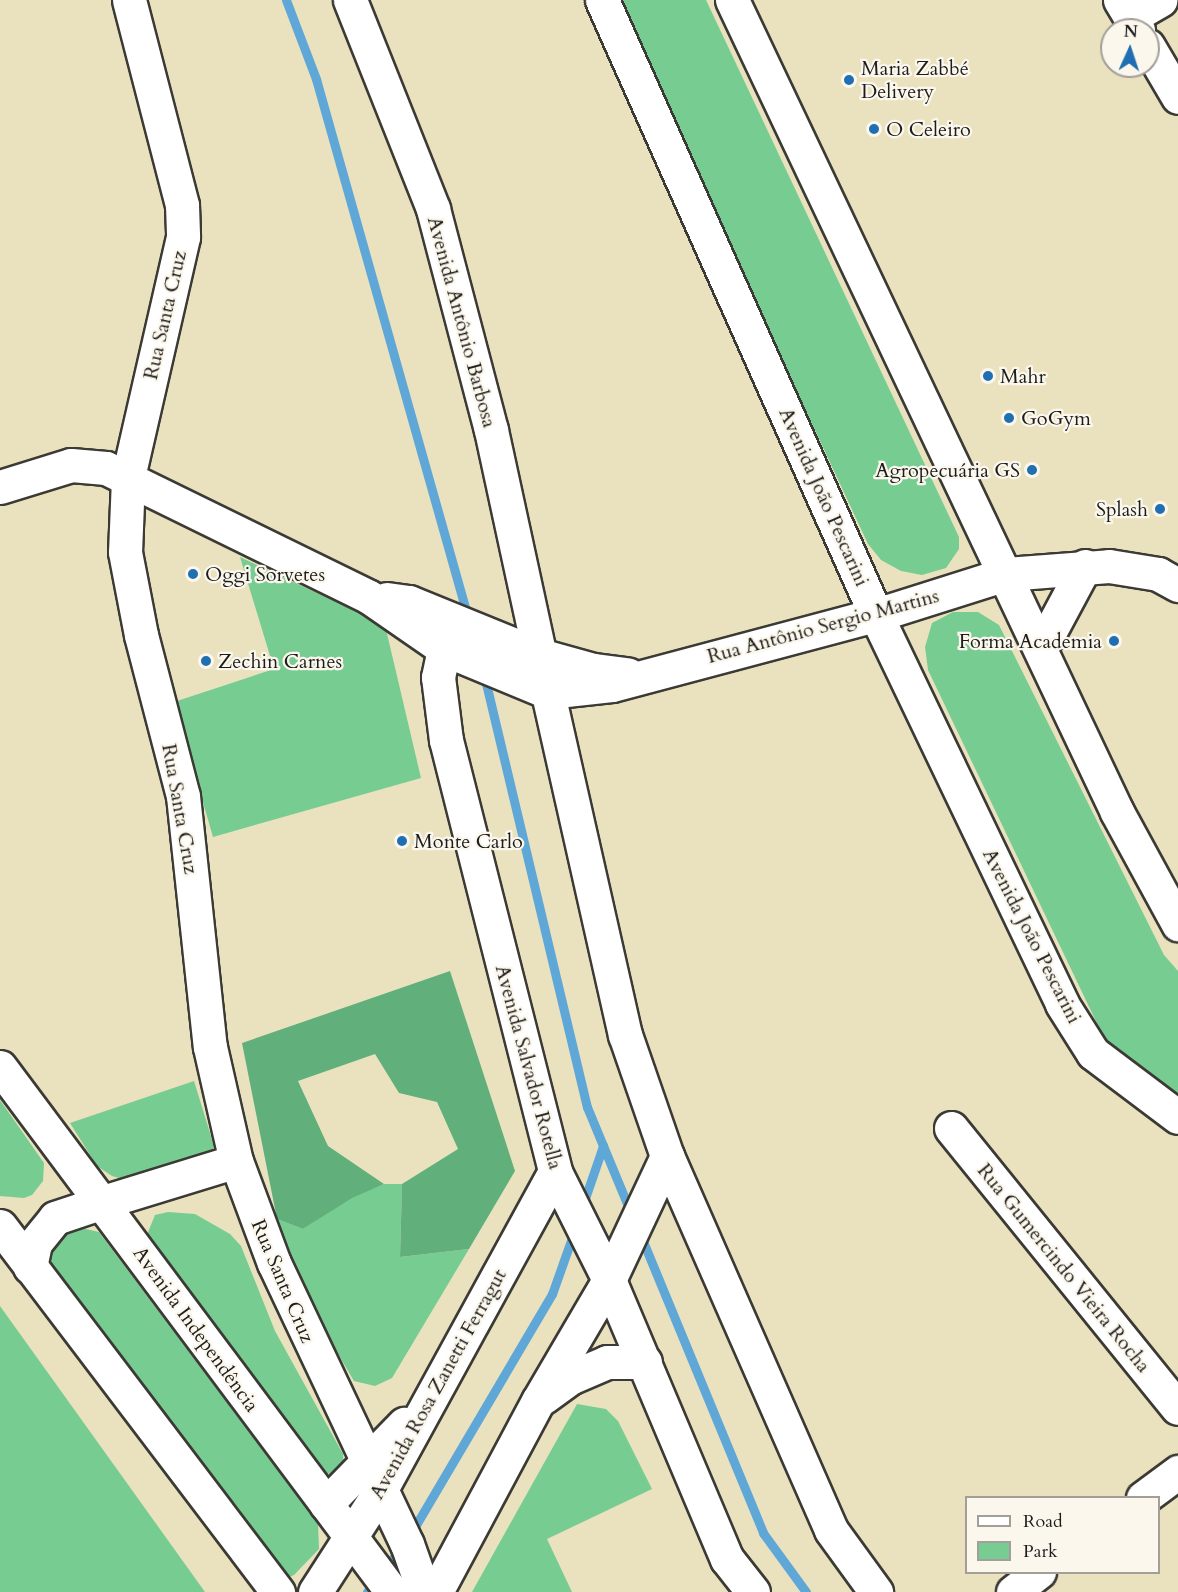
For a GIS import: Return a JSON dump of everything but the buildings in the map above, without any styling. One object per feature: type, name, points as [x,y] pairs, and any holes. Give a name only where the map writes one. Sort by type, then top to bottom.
[{"type":"street","name":"Rua Santa Cruz","points":[[129,0],[182,205],[183,237],[128,478],[125,552],[141,635],[183,796],[210,1047],[236,1161],[309,1344],[420,1574],[424,1592]]},
{"type":"street","name":"Avenida Antônio Barbosa","points":[[350,0],[433,209],[491,430],[548,692]]},
{"type":"street","name":"Avenida João Pescarini","points":[[602,0],[876,615],[1062,1004],[1093,1053],[1178,1117]]},
{"type":"street","points":[[732,0],[1117,812],[1178,924]]},
{"type":"street","points":[[1130,16],[1160,0]]},
{"type":"street","points":[[1160,66],[1178,97]]},
{"type":"street","points":[[0,487],[71,465],[105,468],[369,597],[444,649],[548,692],[625,1035],[667,1156],[831,1530],[876,1592]]},
{"type":"street","points":[[1041,648],[1085,566]]},
{"type":"street","name":"Rua Antônio Sergio Martins","points":[[548,692],[588,690],[876,615],[1006,574],[1085,566],[1158,574],[1178,585]]},
{"type":"street","name":"Rua Antônio Sergio Martins","points":[[369,597],[409,602],[493,634],[539,655],[592,670],[639,675]]},
{"type":"street","points":[[444,649],[493,634]]},
{"type":"street","name":"Avenida Salvador Rotella","points":[[444,649],[438,677],[446,740],[555,1172],[609,1280],[728,1559],[753,1592]]},
{"type":"street","name":"Avenida Independência","points":[[0,1067],[392,1592]]},
{"type":"street","name":"Rua Gumercindo Vieira Rocha","points":[[951,1128],[1178,1408]]},
{"type":"street","points":[[436,1592],[538,1401],[609,1280],[667,1156]]},
{"type":"street","points":[[30,1267],[35,1243],[55,1218],[236,1161]]},
{"type":"street","name":"Avenida Rosa Zanetti Ferragut","points":[[315,1592],[351,1539],[373,1477],[432,1395],[555,1172]]},
{"type":"street","points":[[0,1226],[278,1592]]},
{"type":"street","points":[[538,1401],[572,1377],[608,1362],[645,1362]]},
{"type":"street","points":[[1144,1496],[1178,1472]]},
{"type":"street","points":[[326,1504],[373,1477]]},
{"type":"street","points":[[1012,1592],[1037,1574]]},
{"type":"green space","points":[[620,0],[706,0],[959,537],[959,549],[946,568],[922,575],[901,571],[881,560],[868,544],[622,16]]},
{"type":"green space","points":[[240,557],[385,625],[421,778],[213,837],[174,702],[274,669]]},
{"type":"green space","points":[[953,612],[978,612],[999,625],[1164,955],[1178,971],[1178,1094],[1116,1052],[1103,1036],[928,670],[925,647],[932,623]]},
{"type":"green space","points":[[450,971],[515,1171],[469,1249],[400,1257],[402,1184],[458,1149],[437,1102],[399,1093],[375,1054],[298,1081],[328,1146],[384,1184],[352,1198],[303,1229],[277,1219],[242,1043]]},
{"type":"green space","points":[[194,1081],[214,1146],[210,1156],[130,1181],[112,1176],[97,1166],[70,1123]]},
{"type":"green space","points":[[0,1100],[44,1163],[43,1181],[32,1195],[24,1198],[0,1196]]},
{"type":"green space","points":[[384,1184],[402,1184],[400,1257],[469,1249],[392,1378],[375,1386],[354,1381],[302,1293],[277,1219],[303,1229],[352,1197]]},
{"type":"green space","points":[[168,1212],[195,1214],[230,1234],[241,1246],[275,1331],[343,1454],[344,1470],[337,1475],[318,1472],[146,1237],[155,1215]]},
{"type":"green space","points":[[73,1226],[99,1232],[318,1524],[319,1549],[294,1575],[287,1578],[46,1260],[54,1239]]},
{"type":"green space","points":[[0,1306],[205,1592],[0,1592]]},
{"type":"green space","points":[[577,1404],[606,1409],[618,1421],[652,1489],[547,1539],[572,1592],[472,1592]]},
{"type":"waterway","points":[[286,0],[316,79],[468,618]]},
{"type":"waterway","points":[[484,675],[587,1107],[631,1213]]},
{"type":"waterway","points":[[582,1207],[603,1146]]},
{"type":"waterway","points":[[410,1535],[552,1294],[575,1229]]},
{"type":"waterway","points":[[640,1234],[763,1533],[806,1592]]},
{"type":"waterway","points":[[367,1592],[400,1549]]},
{"type":"place","name":"Maria Zabbé Delivery","points":[[849,80]]},
{"type":"place","name":"O Celeiro","points":[[874,129]]},
{"type":"place","name":"Mahr","points":[[988,376]]},
{"type":"place","name":"GoGym","points":[[1009,418]]},
{"type":"place","name":"Agropecuária GS","points":[[1032,470]]},
{"type":"place","name":"Splash","points":[[1160,509]]},
{"type":"place","name":"Oggi Sorvetes","points":[[193,574]]},
{"type":"place","name":"Forma Academia","points":[[1114,641]]},
{"type":"place","name":"Zechin Carnes","points":[[206,661]]},
{"type":"place","name":"Monte Carlo","points":[[402,841]]}]
